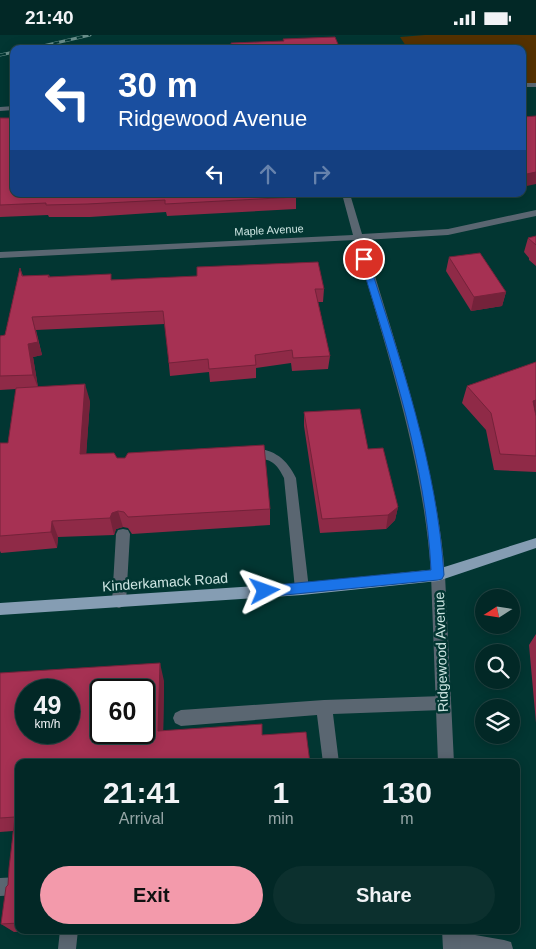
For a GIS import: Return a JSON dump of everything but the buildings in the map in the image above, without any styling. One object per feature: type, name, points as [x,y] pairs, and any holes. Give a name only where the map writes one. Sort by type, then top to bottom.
[{"type":"main road","name":"Kinderkamack Road","points":[[0,609],[302,589],[438,575],[536,543]]},
{"type":"street","name":"Ridgewood Avenue","points":[[347,197],[419,446],[435,534],[446,759]]},
{"type":"street","name":"Maple Avenue","points":[[0,255],[448,232],[536,213]]},
{"type":"street","points":[[238,453],[266,452],[273,455],[287,471],[290,478],[302,589]]},
{"type":"street","points":[[119,602],[123,535]]},
{"type":"street","points":[[182,718],[324,707],[443,703]]},
{"type":"street","points":[[324,707],[330,759]]},
{"type":"street","points":[[0,887],[15,886]]},
{"type":"street","points":[[67,949],[69,934]]},
{"type":"street","points":[[452,940],[504,949]]},
{"type":"shaded area","points":[[425,35],[536,35],[536,85],[526,85],[526,45],[405,45],[400,37]]},
{"type":"railway","points":[[47,45],[90,35]]},
{"type":"railway","points":[[0,55],[10,53]]},
{"type":"route","points":[[265,591],[438,575],[431,506],[419,446],[397,365],[364,259]]}]
